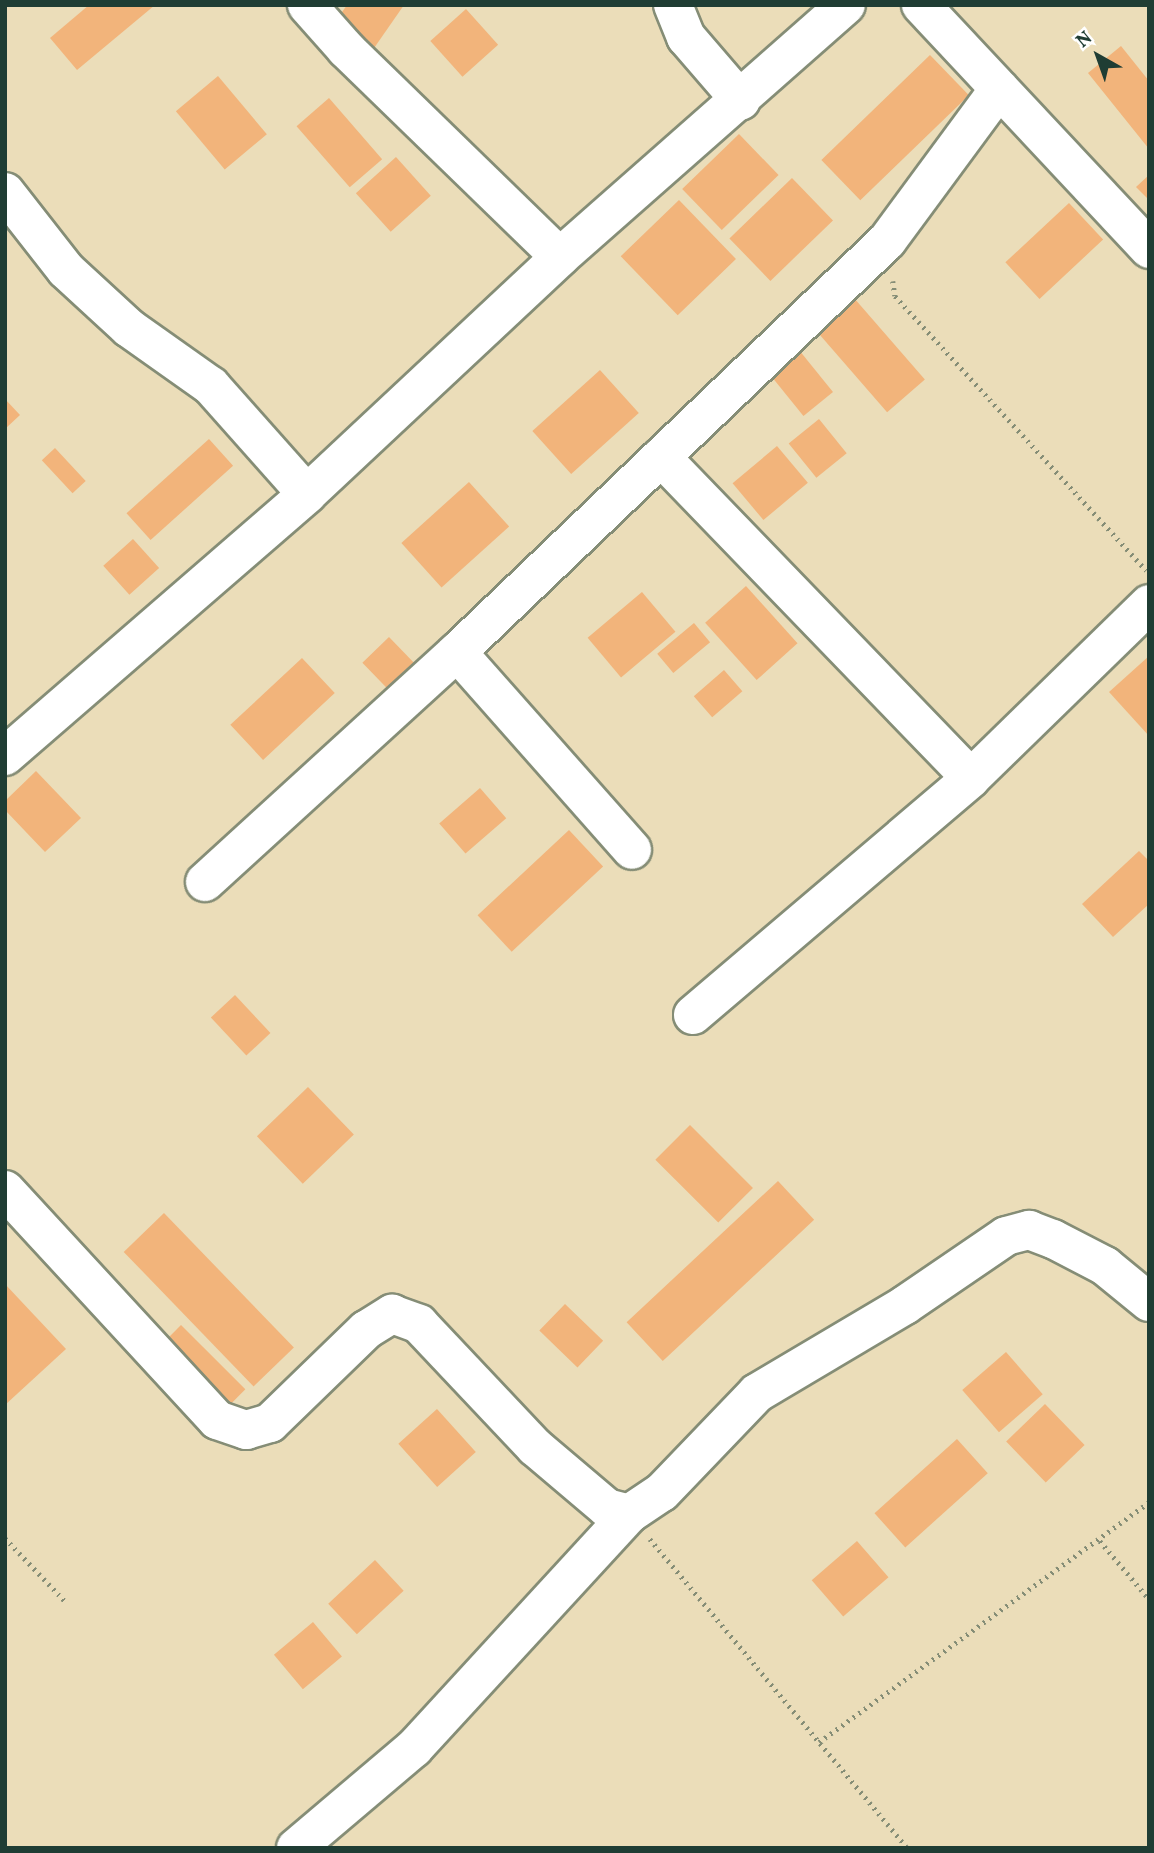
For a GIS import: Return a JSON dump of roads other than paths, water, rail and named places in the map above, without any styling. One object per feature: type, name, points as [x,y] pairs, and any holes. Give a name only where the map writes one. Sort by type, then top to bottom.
[{"type":"street","points":[[307,5],[346,50],[560,257]]},
{"type":"street","points":[[673,5],[686,37],[741,101]]},
{"type":"street","points":[[5,756],[307,494],[560,257],[741,101],[846,5]]},
{"type":"street","points":[[921,5],[1149,249]]},
{"type":"street","points":[[205,882],[457,652],[887,241],[999,89]]},
{"type":"street","points":[[5,192],[66,270],[129,328],[211,386],[307,494]]},
{"type":"street","points":[[661,457],[971,778]]},
{"type":"street","points":[[693,1015],[971,778],[1149,604]]},
{"type":"street","points":[[457,652],[632,850]]},
{"type":"street","points":[[5,1190],[217,1420],[246,1430],[270,1423],[366,1330],[392,1314],[419,1324],[535,1447],[607,1508],[629,1514]]},
{"type":"street","points":[[296,1848],[414,1748],[629,1514],[662,1492],[757,1393],[905,1305],[1006,1236],[1029,1230],[1053,1239],[1105,1266],[1149,1302]]}]
